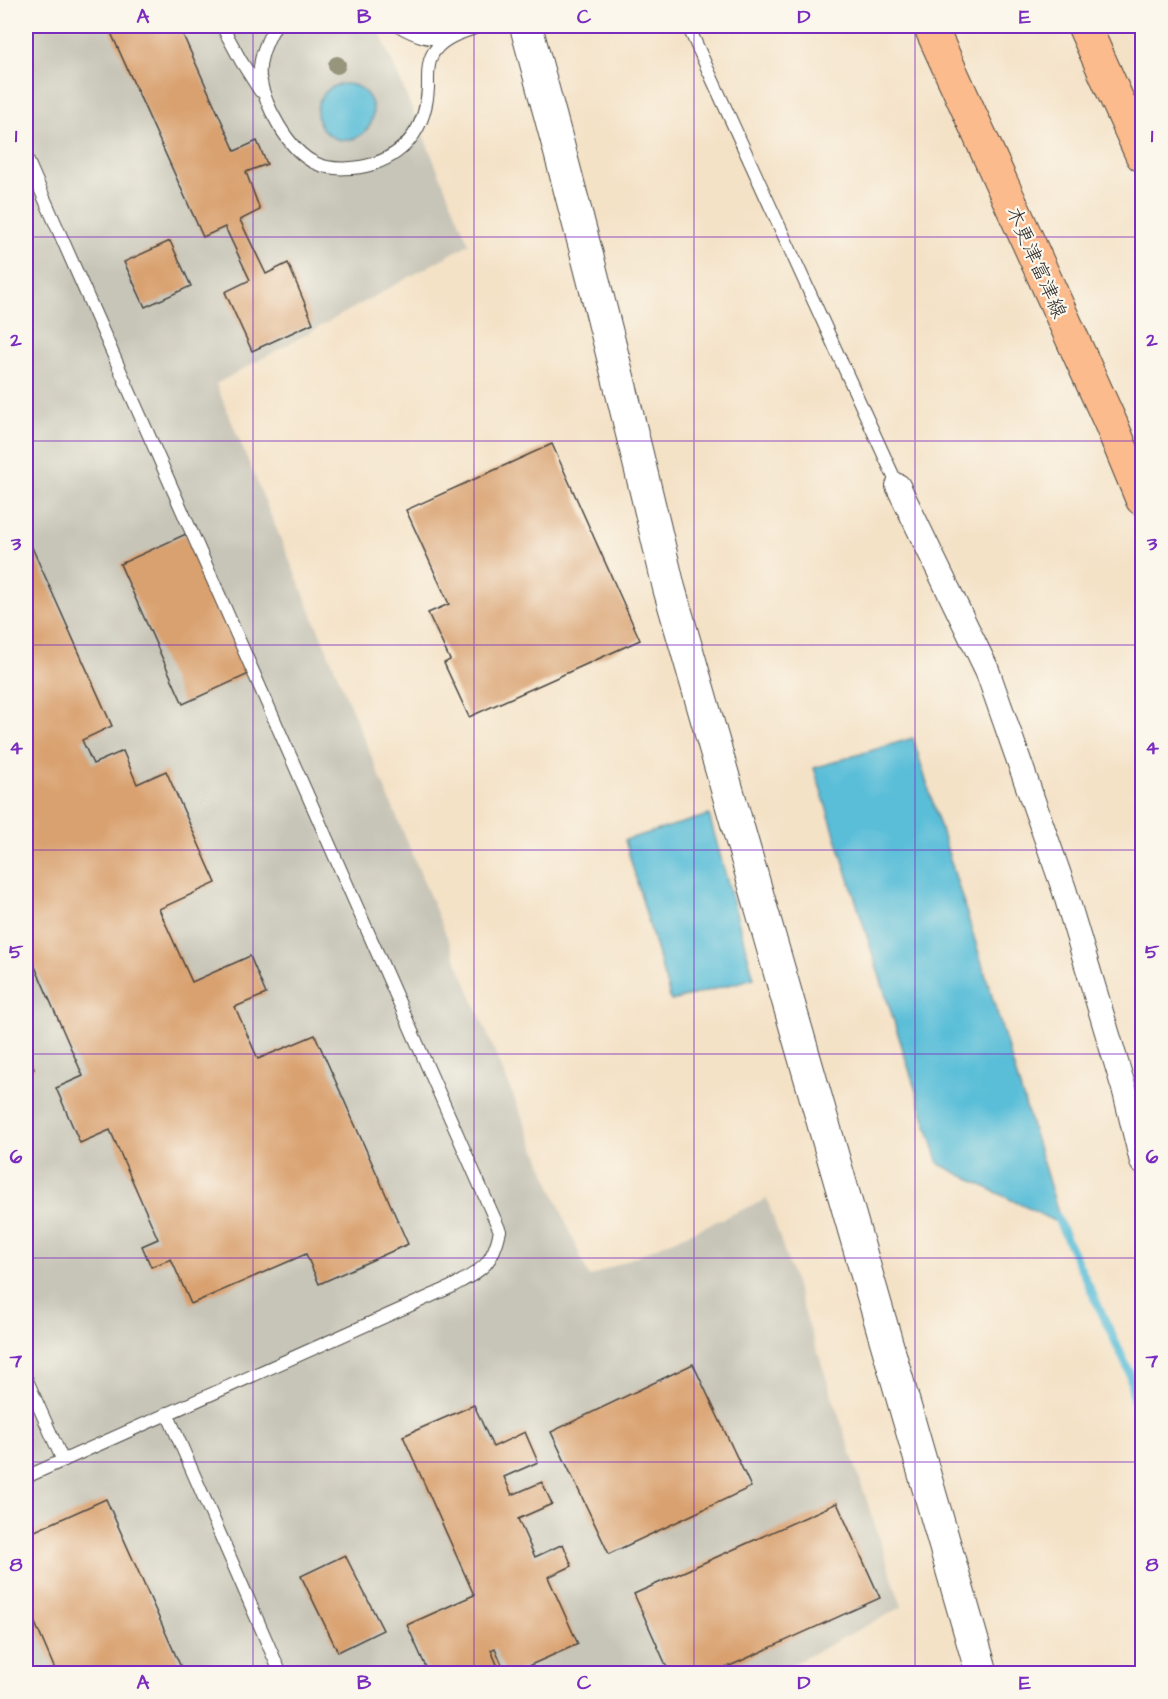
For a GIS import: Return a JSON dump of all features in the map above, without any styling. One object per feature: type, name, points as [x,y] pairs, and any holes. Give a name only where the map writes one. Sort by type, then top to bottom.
[{"type":"main road","name":"木更津富津線","points":[[930,26],[1143,499]]},
{"type":"main road","points":[[1084,26],[1143,154]]},
{"type":"street","points":[[526,26],[594,279],[669,588],[982,1674]]},
{"type":"street","points":[[898,486],[987,670],[1064,889],[1125,1092],[1143,1162]]},
{"type":"lane","points":[[222,26],[278,124],[294,147],[315,164],[348,170],[375,164],[400,149],[419,130],[426,107],[428,67],[434,51],[447,39],[480,26]]},
{"type":"lane","points":[[266,100],[260,75],[264,48],[275,26]]},
{"type":"lane","points":[[399,26],[416,35],[432,39],[447,39]]},
{"type":"lane","points":[[688,26],[898,486]]},
{"type":"lane","points":[[26,157],[500,1231],[496,1251],[482,1270],[451,1287],[26,1477]]},
{"type":"lane","points":[[26,1378],[63,1461]]},
{"type":"lane","points":[[167,1413],[281,1674]]},
{"type":"shaded area","points":[[26,26],[377,26],[469,244],[216,384],[589,1277],[767,1199],[902,1607],[776,1673],[26,1674]]},
{"type":"water","points":[[340,84],[350,84],[365,92],[371,101],[373,112],[371,123],[365,132],[350,140],[340,140],[329,135],[322,128],[317,117],[317,107],[322,96],[329,89]]},
{"type":"water","points":[[913,738],[1062,1225],[939,1164],[814,768]]},
{"type":"water","points":[[709,815],[754,978],[671,1001],[625,840]]},
{"type":"building","points":[[108,26],[179,26],[235,151],[257,141],[267,164],[246,172],[260,210],[240,220],[266,274],[288,263],[313,323],[252,351],[225,292],[250,280],[225,227],[203,237]]},
{"type":"building","points":[[170,241],[191,286],[145,307],[124,262]]},
{"type":"building","points":[[552,444],[640,640],[469,717],[444,663],[450,660],[428,613],[449,604],[406,510]]},
{"type":"building","points":[[26,534],[112,726],[82,740],[93,764],[123,751],[137,784],[166,771],[216,883],[159,909],[192,982],[250,956],[266,994],[235,1007],[258,1059],[315,1035],[408,1244],[319,1284],[306,1254],[191,1304],[171,1259],[151,1267],[142,1246],[158,1239],[110,1130],[80,1143],[56,1088],[83,1076],[26,946]]},
{"type":"building","points":[[186,534],[249,674],[183,704],[120,564]]},
{"type":"building","points":[[26,1051],[34,1069],[26,1073]]},
{"type":"building","points":[[693,1364],[751,1487],[609,1554],[551,1432]]},
{"type":"building","points":[[474,1405],[493,1447],[525,1432],[538,1462],[504,1477],[512,1495],[542,1482],[552,1504],[518,1519],[535,1557],[563,1544],[572,1566],[548,1577],[578,1644],[510,1674],[506,1674],[495,1648],[491,1650],[501,1674],[429,1674],[407,1625],[474,1595],[403,1436]]},
{"type":"building","points":[[106,1499],[184,1674],[57,1674],[26,1602],[26,1535]]},
{"type":"building","points":[[837,1503],[880,1598],[712,1674],[670,1674],[634,1594]]},
{"type":"building","points":[[345,1555],[383,1630],[338,1652],[301,1576]]},
{"type":"waterway","points":[[1056,1216],[1129,1371],[1142,1450]]}]
